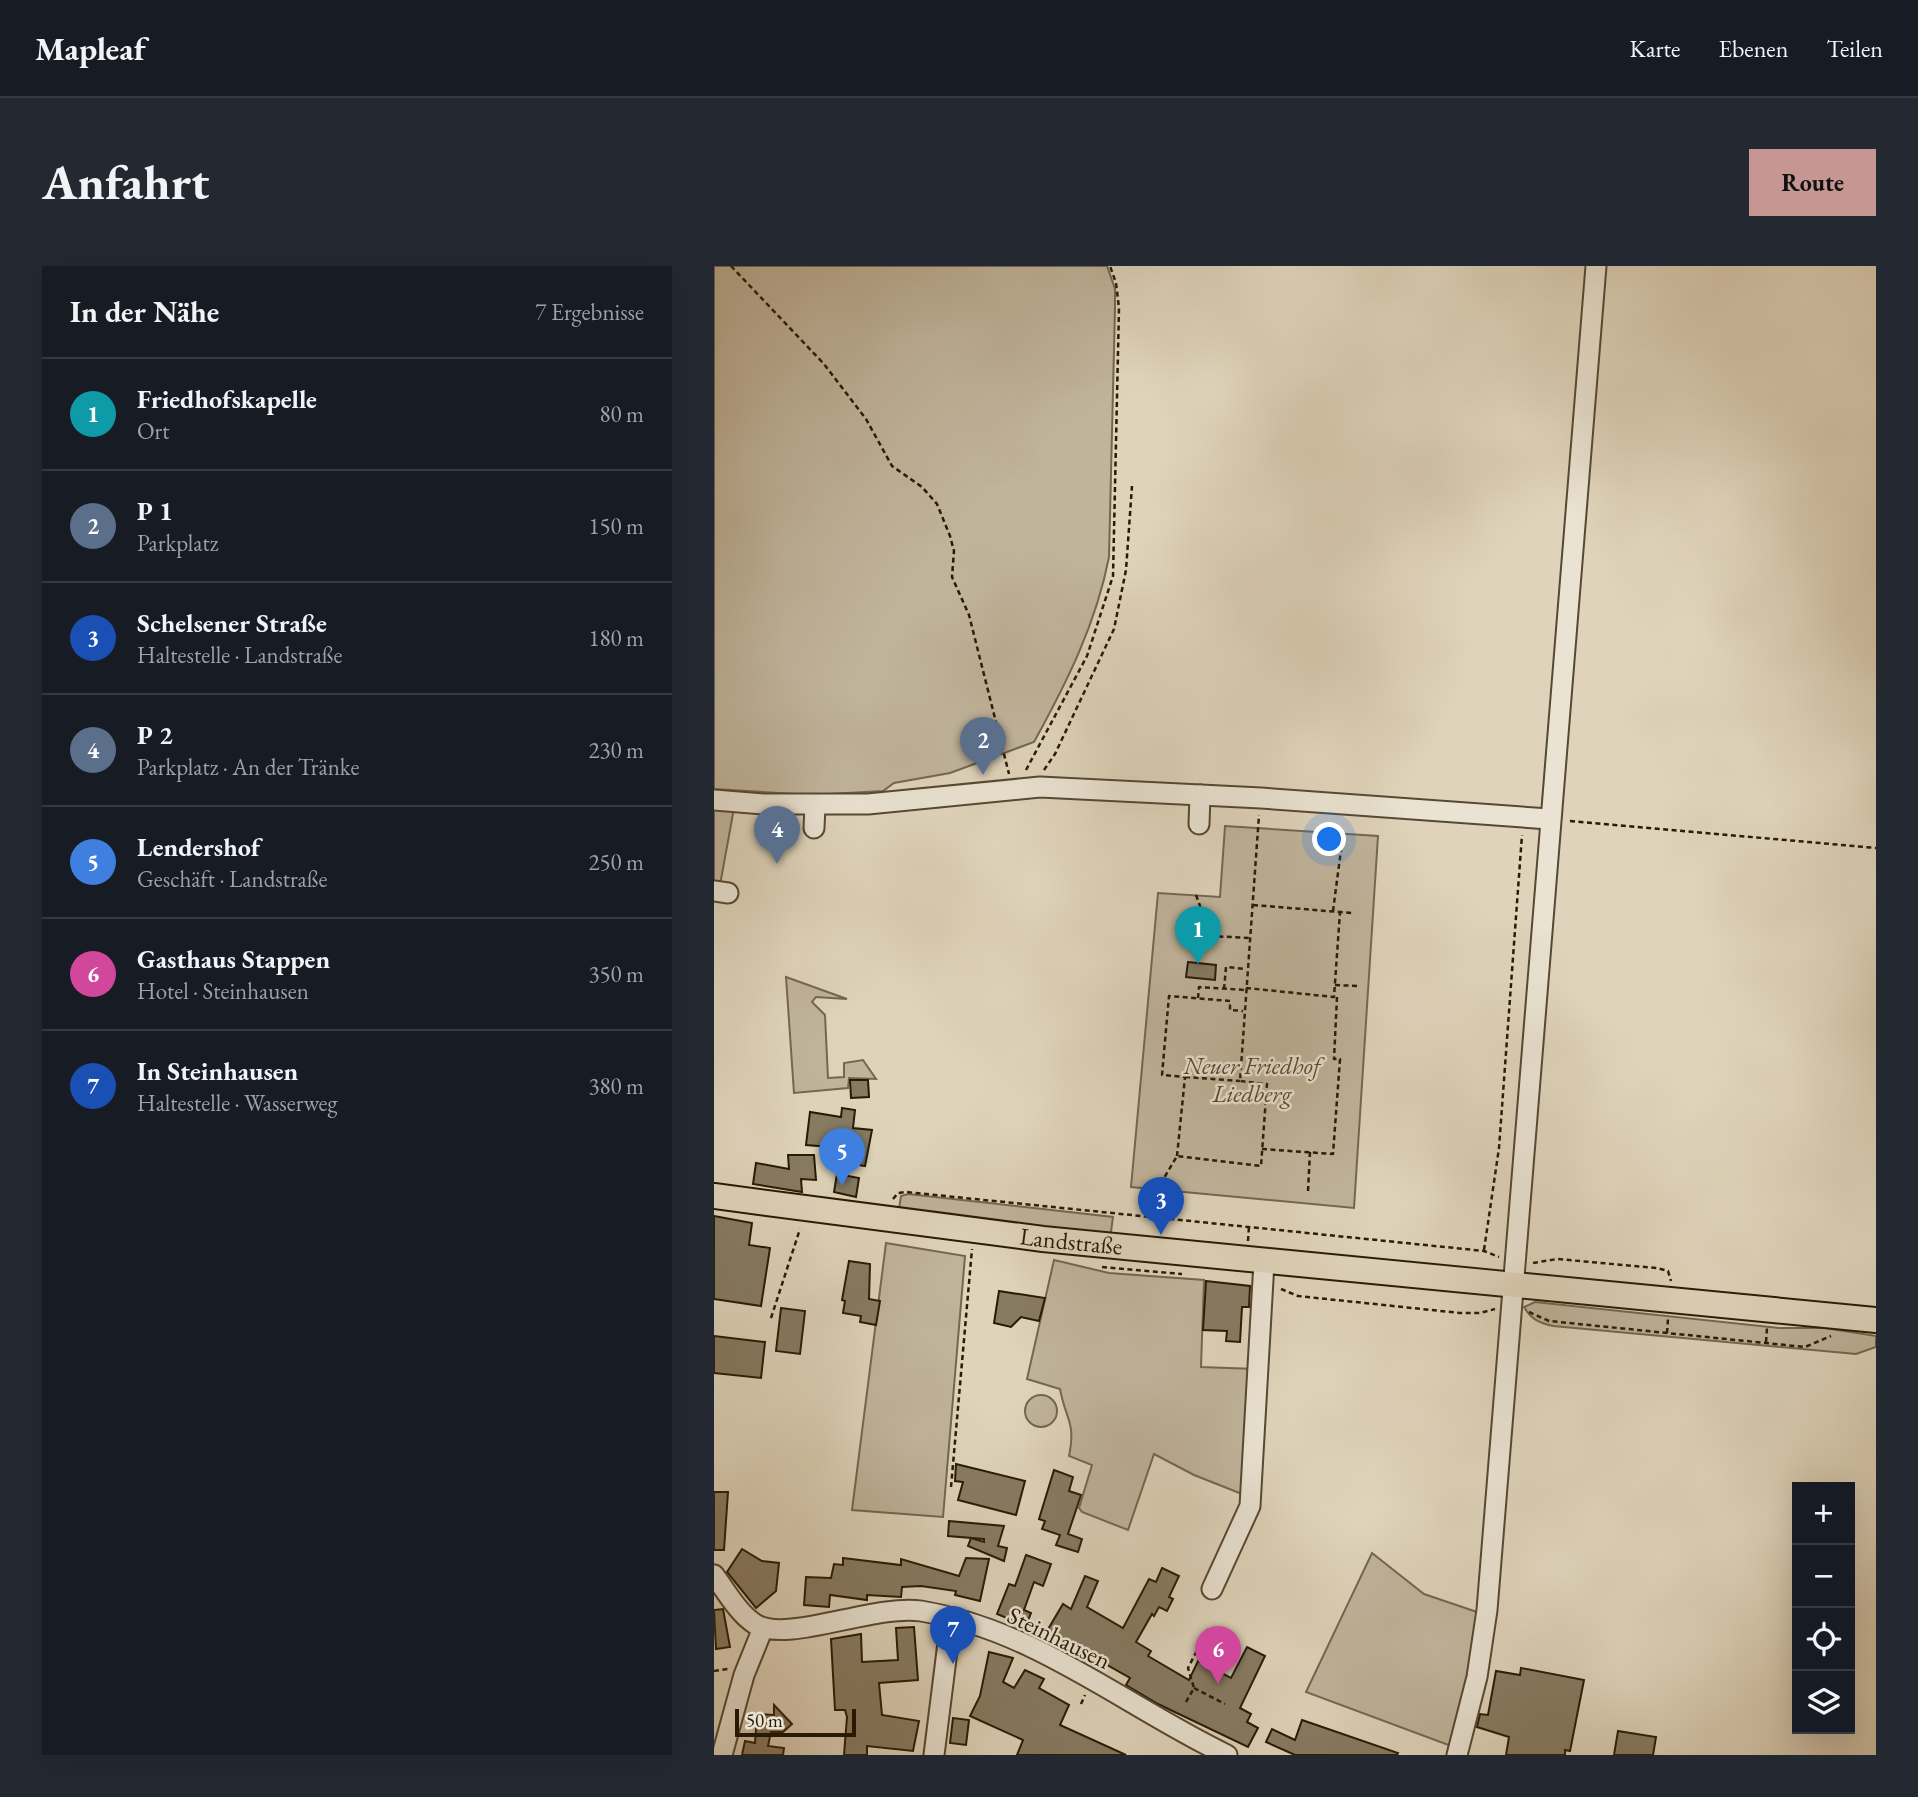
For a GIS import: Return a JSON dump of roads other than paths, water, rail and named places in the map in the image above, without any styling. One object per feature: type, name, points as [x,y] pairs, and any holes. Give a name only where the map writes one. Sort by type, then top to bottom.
[{"type":"main road","name":"Landstraße","points":[[714,1196],[975,1231],[1264,1262],[1876,1320]]},
{"type":"street","points":[[1457,1755],[1485,1634],[1549,819],[1596,266]]},
{"type":"street","points":[[714,800],[815,805],[868,804],[1014,787],[1261,798],[1549,819]]},
{"type":"street","points":[[1199,824],[1200,795]]},
{"type":"street","points":[[814,828],[815,805]]},
{"type":"street","points":[[1212,1589],[1250,1506],[1264,1262]]},
{"type":"street","points":[[714,1575],[741,1611],[763,1628],[744,1675],[722,1755]]},
{"type":"street","name":"Steinhausen","points":[[763,1628],[792,1630],[886,1609],[919,1611],[951,1619],[1006,1635],[1043,1652],[1227,1755]]},
{"type":"street","points":[[934,1755],[951,1619]]},
{"type":"place","name":"P 1","points":[[983,775]]},
{"type":"place","name":"P 2","points":[[777,864]]},
{"type":"place","name":"Friedhofskapelle","points":[[1198,964]]},
{"type":"place","name":"Lendershof","points":[[842,1186]]},
{"type":"place","name":"Schelsener Straße","points":[[1161,1235]]},
{"type":"place","name":"In Steinhausen","points":[[953,1664]]},
{"type":"place","name":"Gasthaus Stappen","points":[[1218,1684]]},
{"type":"park label","name":"Neuer Friedhof Liedberg","points":[[1252,1080]]}]
